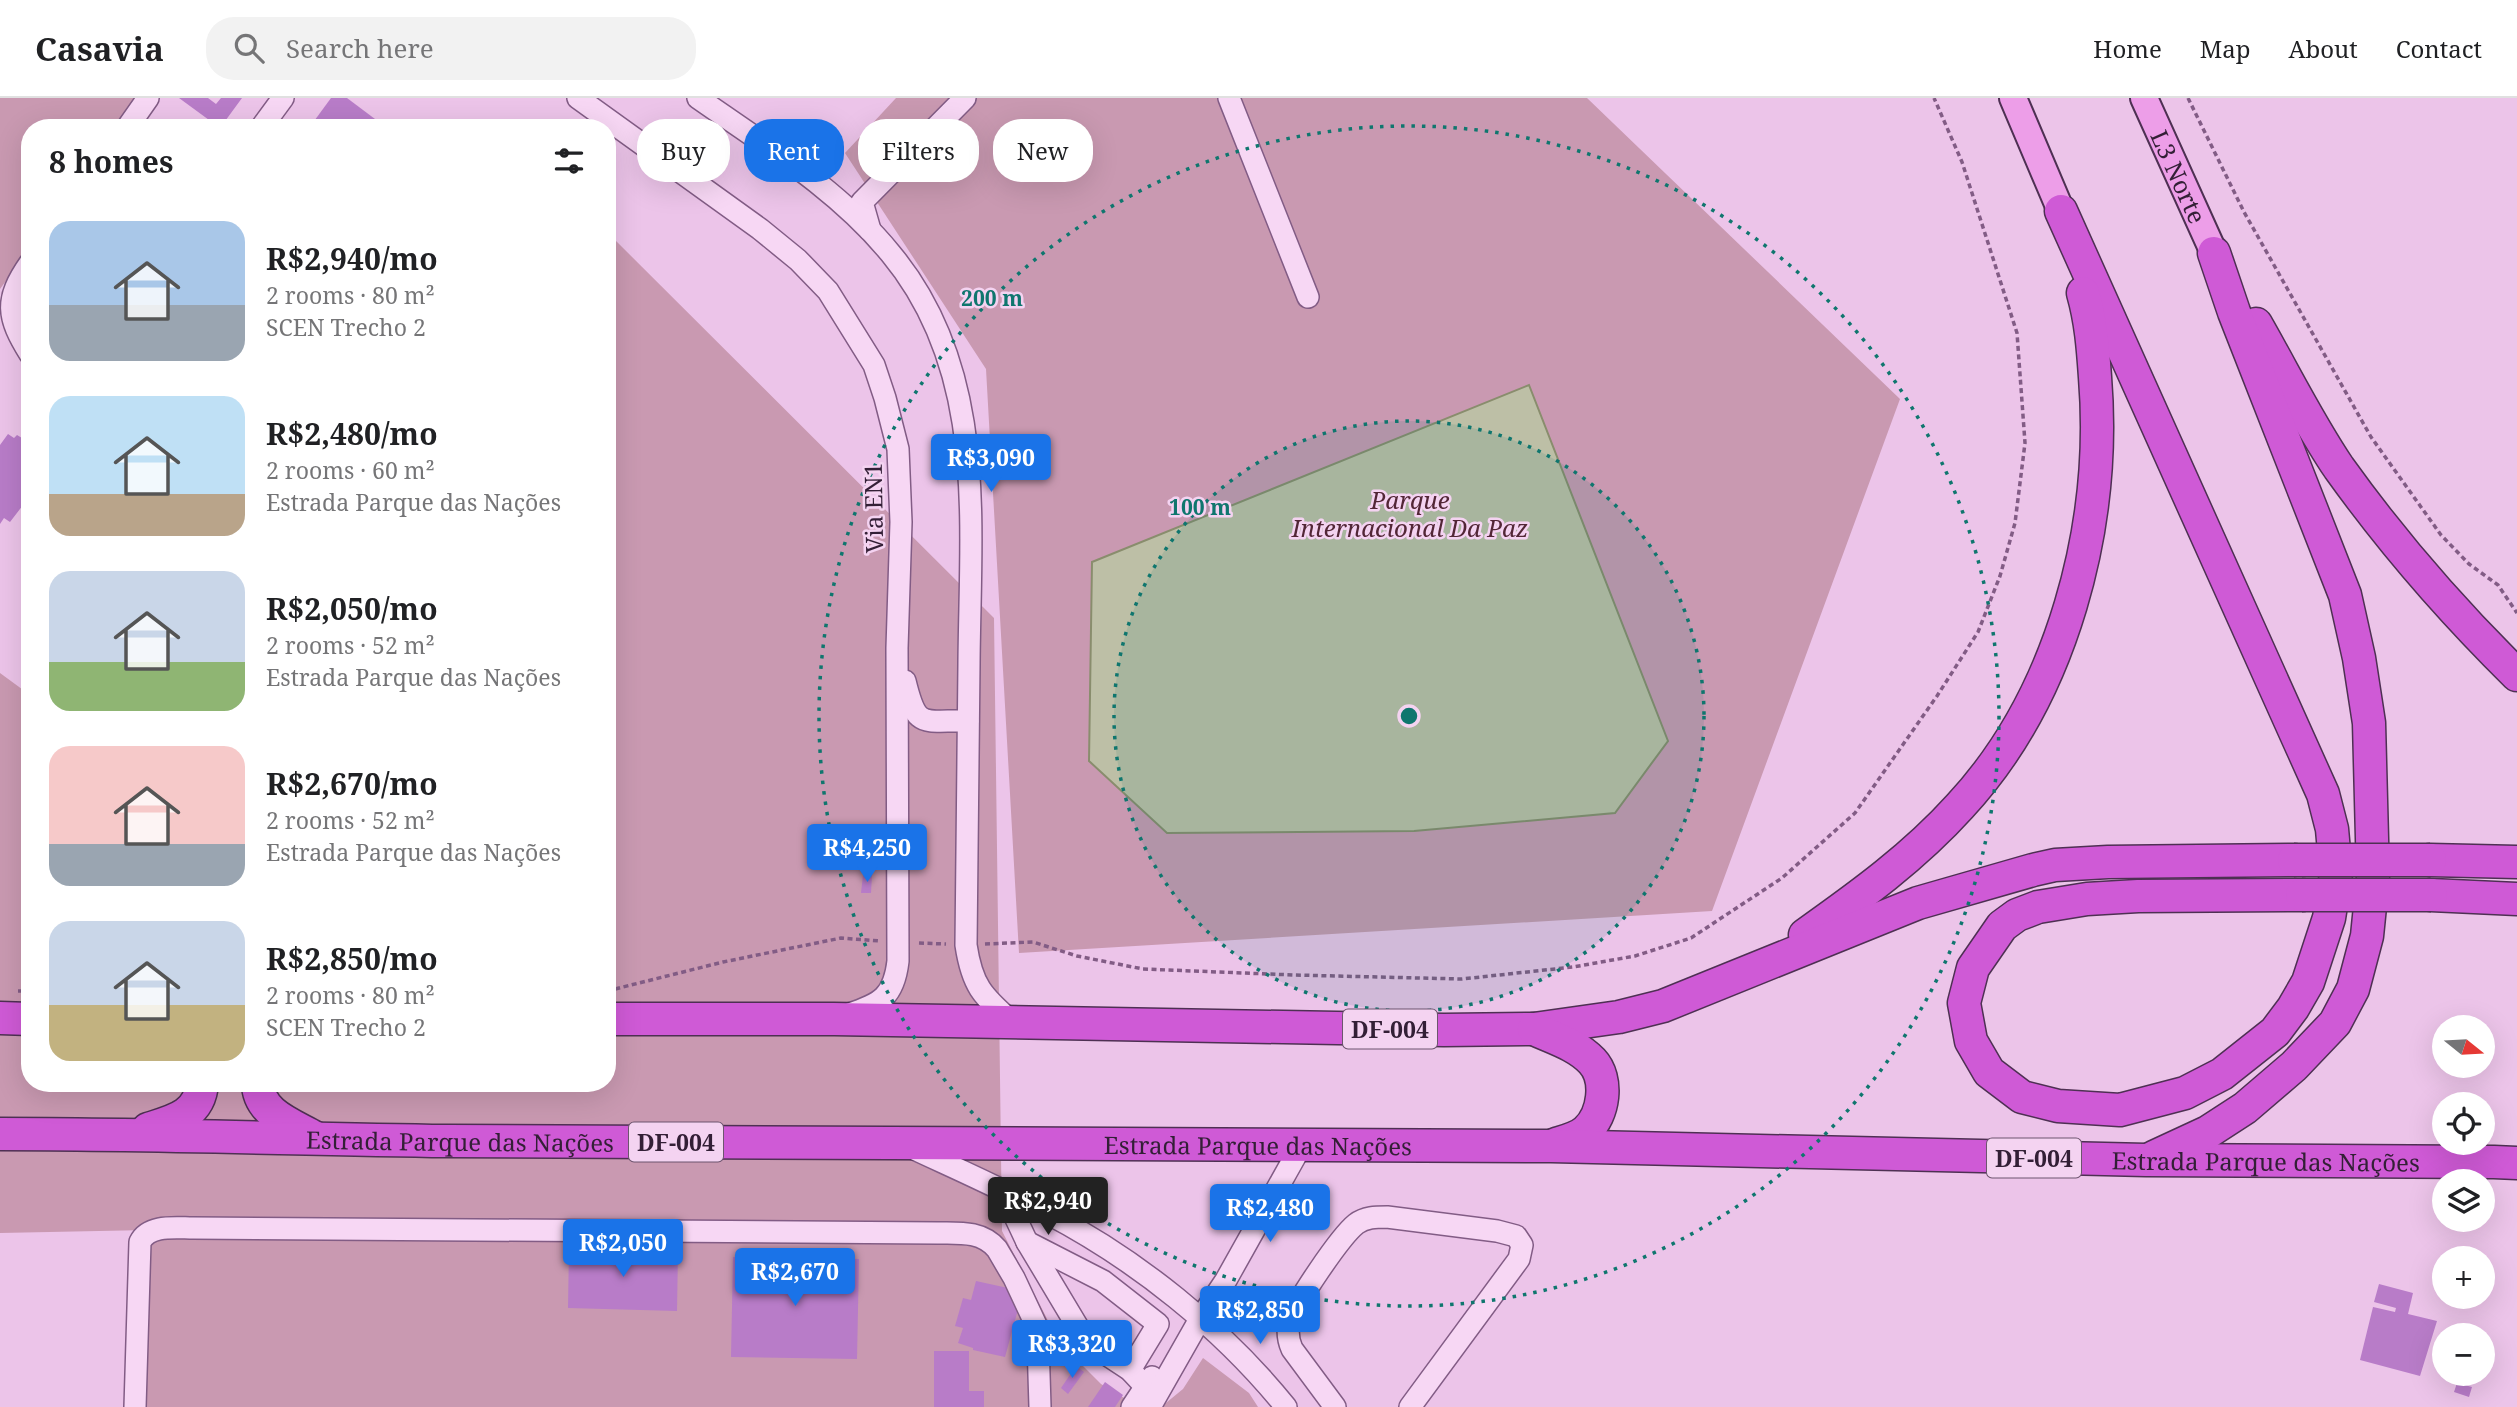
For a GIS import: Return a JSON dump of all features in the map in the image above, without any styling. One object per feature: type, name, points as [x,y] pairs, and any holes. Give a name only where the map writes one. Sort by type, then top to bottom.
[{"type":"highway","points":[[2061,211],[2323,794],[2332,829],[2336,874],[2329,918],[2308,982],[2275,1032],[2222,1073],[2185,1093],[2120,1110],[2058,1106],[2022,1097],[1989,1072],[1970,1041],[1964,1003],[1973,968],[2002,926],[2017,915],[2038,907],[2087,899],[2138,896],[2302,895],[2431,895],[2517,899]]},
{"type":"highway","points":[[1759,967],[1865,893],[1903,862],[1961,806],[2025,716],[2048,669],[2076,586],[2093,504],[2098,415],[2091,322],[2061,211]]},
{"type":"highway","points":[[2214,253],[2338,466],[2381,524],[2465,623],[2517,675]]},
{"type":"highway","points":[[2146,1160],[2208,1132],[2245,1108],[2294,1066],[2335,1023],[2353,989],[2367,936],[2373,877],[2369,723],[2359,658],[2345,595],[2234,312],[2214,253]]},
{"type":"highway","name":"DF-004","points":[[616,1019],[834,1019],[1430,1030],[1534,1029],[1619,1017],[1663,1006],[1918,903],[2055,865],[2294,860],[2517,862]]},
{"type":"highway","points":[[0,1018],[21,1019]]},
{"type":"highway","points":[[1534,1029],[1585,1054],[1597,1067],[1602,1083],[1600,1107],[1588,1129],[1576,1137],[1551,1146]]},
{"type":"highway","points":[[134,1134],[173,1121],[191,1111],[200,1092]]},
{"type":"highway","points":[[259,1092],[263,1104],[274,1114],[318,1140]]},
{"type":"highway","name":"Estrada Parque das Nações","points":[[0,1134],[134,1134],[318,1140],[1551,1146],[2146,1160],[2494,1161],[2517,1164]]},
{"type":"main road","points":[[2013,98],[2061,211]]},
{"type":"main road","name":"L3 Norte","points":[[2144,98],[2214,253]]},
{"type":"street","points":[[133,119],[148,98]]},
{"type":"street","points":[[268,119],[283,98]]},
{"type":"street","name":"Via EN1","points":[[579,98],[608,119]]},
{"type":"street","points":[[698,98],[804,173],[870,230],[900,265],[932,314],[955,378],[968,461],[970,509],[966,945],[975,982],[992,1005],[1012,1022]]},
{"type":"street","points":[[870,230],[862,202],[965,98]]},
{"type":"street","points":[[1229,98],[1308,297]]},
{"type":"street","name":"Via EN1","points":[[616,125],[760,229],[798,260],[828,291],[874,365],[886,398],[898,449],[901,522],[897,648],[897,970],[885,998],[864,1010],[834,1019]]},
{"type":"street","points":[[21,276],[12,293],[11,305],[15,328],[21,338]]},
{"type":"street","points":[[897,648],[912,710],[918,717],[925,720],[968,721]]},
{"type":"street","points":[[904,1144],[1048,1213],[1127,1262],[1200,1319],[1240,1355],[1286,1407]]},
{"type":"street","points":[[1132,1407],[1147,1397],[1226,1280],[1301,1146]]},
{"type":"street","points":[[1003,1191],[1027,1242],[1085,1337],[1092,1345],[1130,1370],[1147,1397]]},
{"type":"street","points":[[1335,1407],[1292,1349],[1288,1340],[1288,1329],[1303,1295],[1355,1224],[1373,1217],[1387,1217],[1497,1231],[1516,1236],[1522,1245],[1519,1259],[1410,1407]]},
{"type":"street","points":[[135,1407],[140,1242],[148,1232],[177,1228],[925,1233],[981,1236],[997,1249],[1033,1317],[1038,1342],[1040,1407]]},
{"type":"street","points":[[1027,1242],[1103,1280],[1158,1324],[1130,1370]]},
{"type":"path","points":[[616,989],[723,962],[841,938],[966,945],[1032,942],[1077,956],[1143,969],[1462,979],[1573,967],[1635,956],[1691,938],[1782,878],[1855,813],[1937,696],[1978,632],[2000,576],[2015,523],[2025,443],[2017,333],[1962,162],[1934,98]]},
{"type":"path","points":[[2188,98],[2244,212],[2371,437],[2441,535],[2469,564],[2498,585],[2517,612]]},
{"type":"green space","points":[[0,98],[138,98],[123,119],[21,119],[21,260],[0,289]]},
{"type":"green space","name":"Parque Internacional Da Paz","points":[[896,98],[1587,98],[1900,399],[1712,911],[1019,953],[986,369],[864,182],[979,182],[979,119],[877,119]]},
{"type":"green space","name":"Parque Internacional Da Paz","points":[[858,139],[858,173],[845,153]]},
{"type":"green space","points":[[616,241],[994,618],[1002,1231],[1059,1342],[1101,1384],[1139,1407],[144,1407],[148,1230],[0,1233],[0,673],[21,688],[21,1092],[616,1092]]},
{"type":"green space","points":[[1203,1358],[1249,1393],[1258,1407],[1161,1407],[1183,1389]]},
{"type":"shaded area","points":[[1529,385],[1668,741],[1615,813],[1414,831],[1167,833],[1089,761],[1092,562]]},
{"type":"building","points":[[179,98],[208,98],[216,104],[221,98],[242,98],[227,119],[208,119]]},
{"type":"building","points":[[331,98],[347,98],[375,119],[316,119]]},
{"type":"building","points":[[8,434],[14,438],[17,435],[21,437],[21,508],[10,522],[4,518],[0,524],[0,445]]},
{"type":"building","points":[[863,875],[872,875],[871,893],[861,893]]},
{"type":"building","points":[[569,1248],[678,1250],[677,1311],[568,1308]]},
{"type":"building","points":[[733,1257],[859,1259],[857,1359],[731,1357]]},
{"type":"building","points":[[976,1281],[1008,1288],[1007,1291],[1022,1295],[1005,1357],[973,1350],[958,1343],[963,1328],[955,1326],[963,1298],[971,1300]]},
{"type":"building","points":[[2379,1284],[2413,1293],[2408,1314],[2437,1321],[2432,1323],[2432,1337],[2420,1376],[2360,1360],[2373,1307],[2395,1312],[2396,1308],[2374,1302]]},
{"type":"building","points":[[934,1351],[969,1351],[969,1391],[984,1391],[984,1407],[934,1407]]},
{"type":"building","points":[[1076,1366],[1084,1372],[1068,1394],[1061,1388]]},
{"type":"building","points":[[1105,1382],[1123,1395],[1115,1407],[1088,1407]]},
{"type":"building","points":[[2456,1386],[2472,1387],[2469,1397],[2454,1392]]}]
